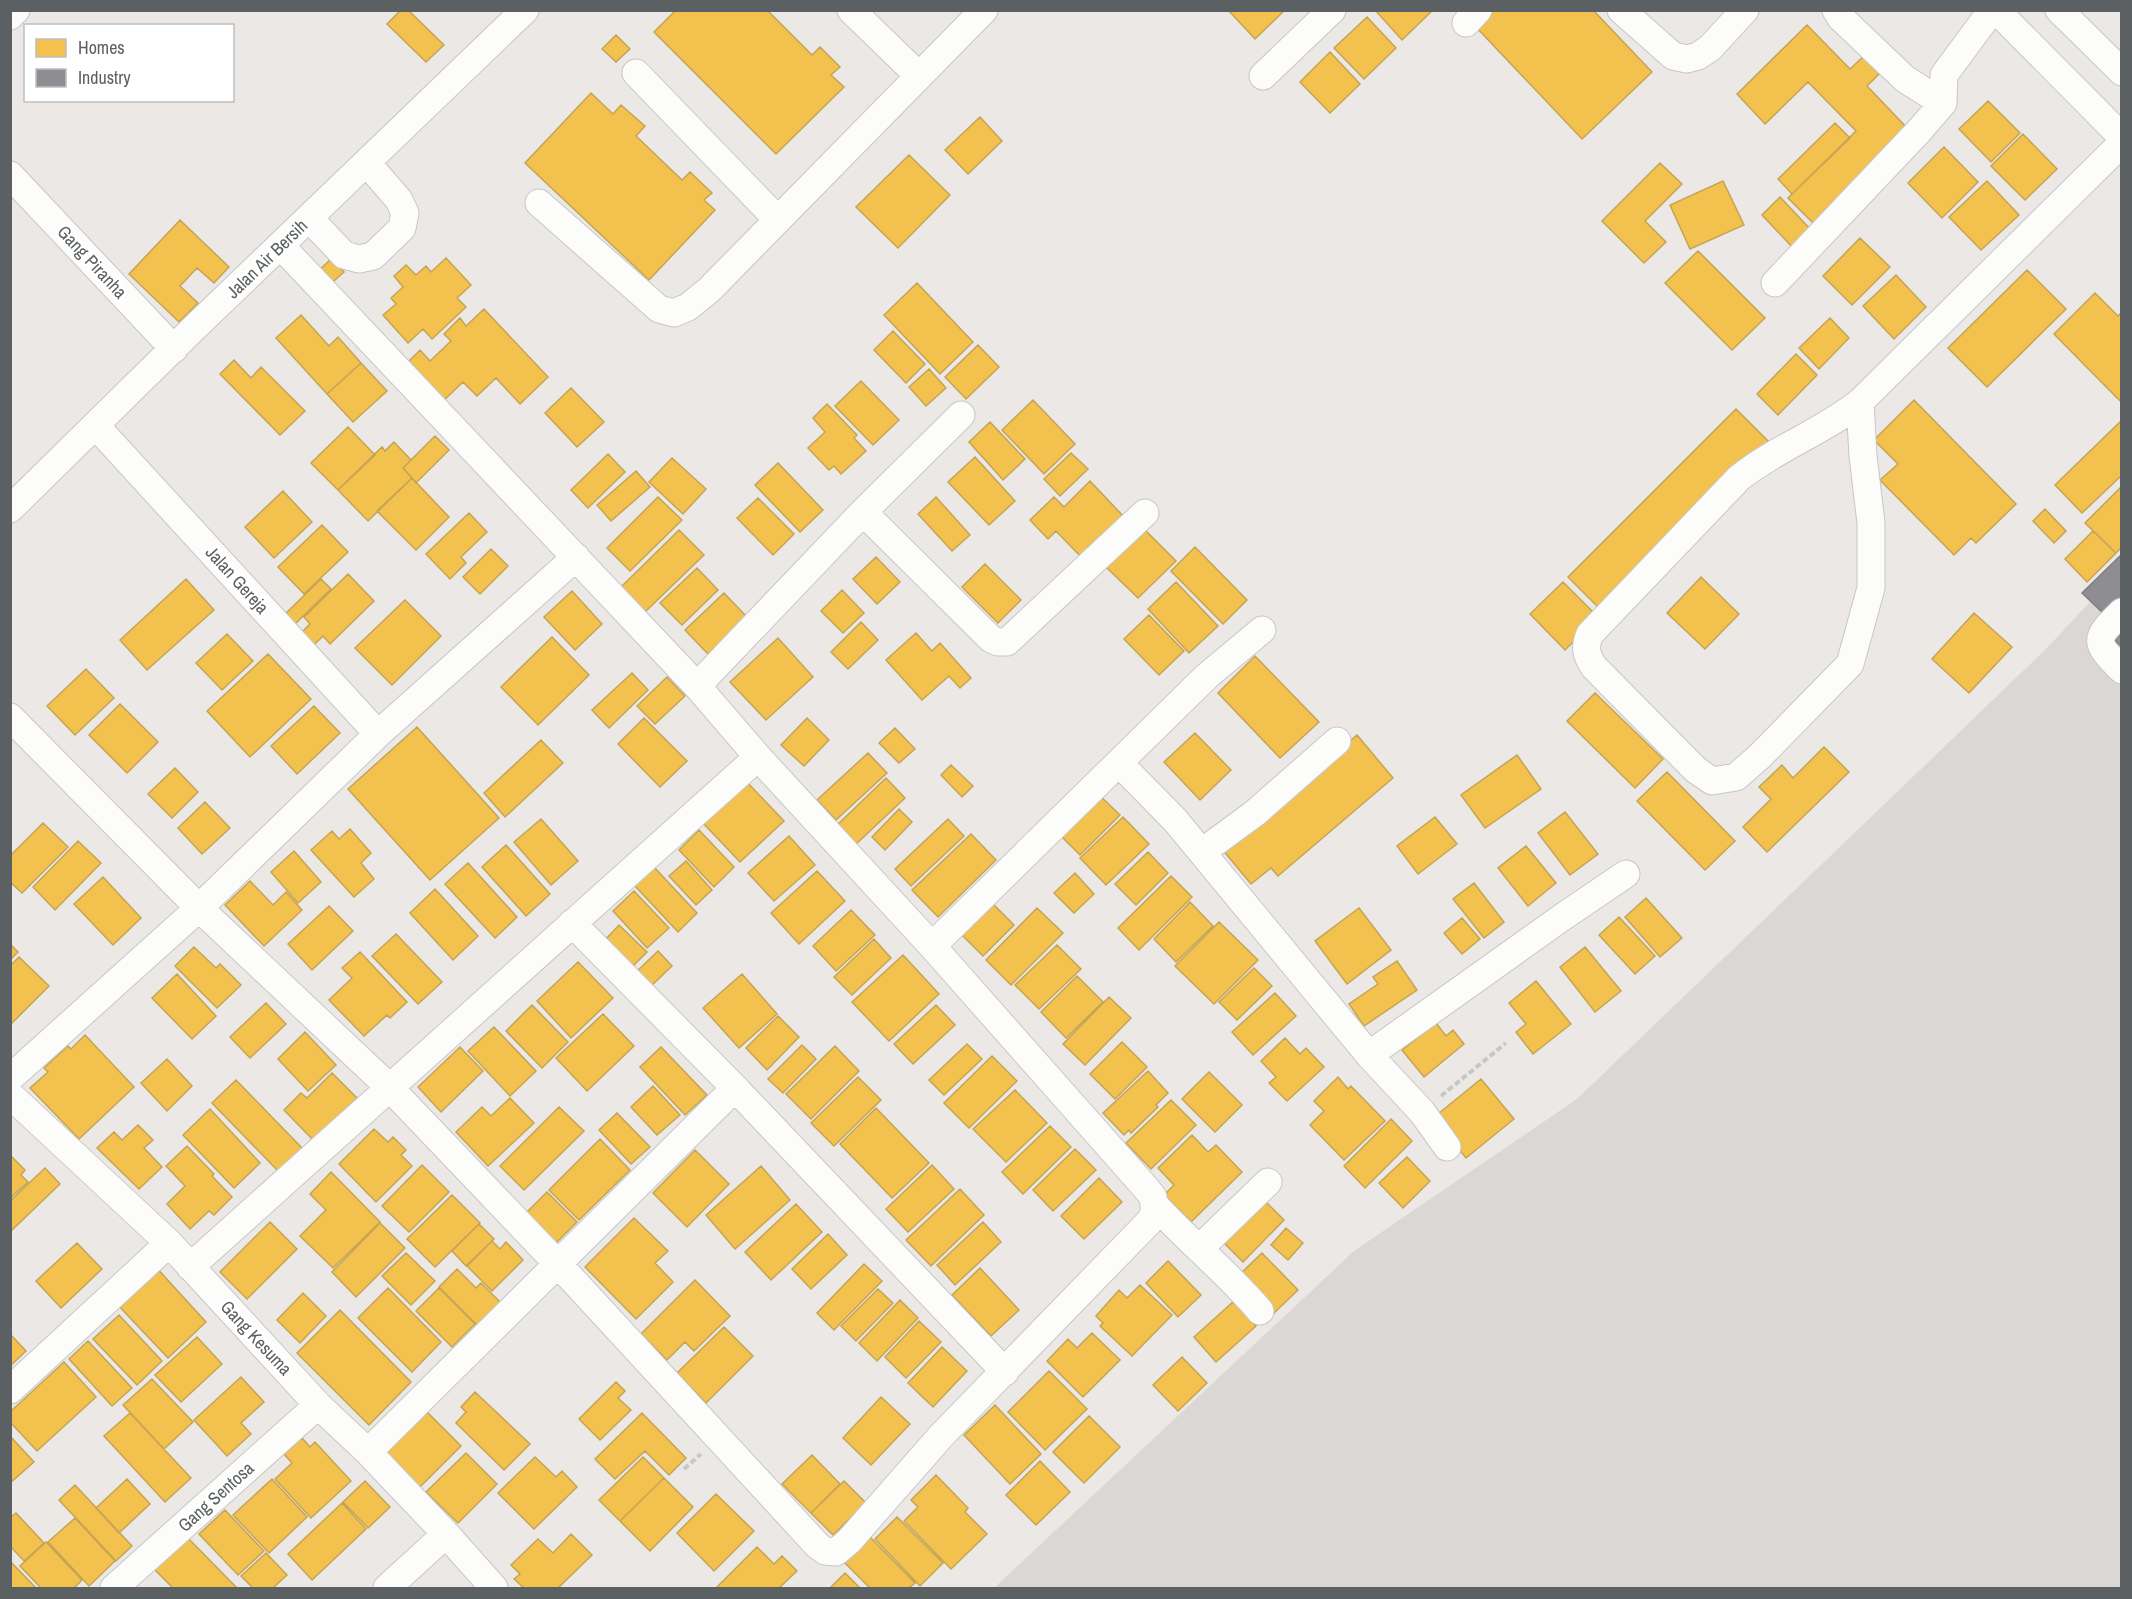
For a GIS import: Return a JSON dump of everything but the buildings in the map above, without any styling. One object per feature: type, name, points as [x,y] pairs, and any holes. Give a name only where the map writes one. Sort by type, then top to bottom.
[{"type":"street","points":[[10,16],[16,10]]},
{"type":"street","name":"Jalan Air Bersih","points":[[10,509],[525,10]]},
{"type":"street","points":[[851,10],[919,76]]},
{"type":"street","points":[[539,203],[659,309],[674,313],[688,307],[778,220],[984,10]]},
{"type":"street","points":[[1263,76],[1332,10]]},
{"type":"street","points":[[1622,10],[1673,56],[1687,59],[1698,56],[1710,48],[1744,10]]},
{"type":"street","points":[[1836,10],[1841,18],[1905,79],[1943,103]]},
{"type":"street","points":[[1775,283],[1943,103],[1944,75],[1994,10],[2121,136]]},
{"type":"street","points":[[2059,10],[2121,72]]},
{"type":"street","points":[[636,73],[778,220]]},
{"type":"street","points":[[1860,402],[1863,456],[1871,523],[1871,588],[1850,664],[1736,777],[1712,781],[1696,770],[1594,667],[1587,656],[1586,643],[1590,634],[1739,478],[1754,466],[1846,413],[1860,402],[2121,143]]},
{"type":"street","points":[[309,218],[344,255],[359,259],[373,256],[402,228],[405,213],[399,200],[366,163]]},
{"type":"street","name":"Gang Piranha","points":[[10,175],[174,349]]},
{"type":"street","points":[[10,717],[198,908],[390,1087],[558,1264],[818,1546],[830,1553],[836,1552],[849,1541],[941,1436],[1149,1222],[1155,1213],[1156,1206],[1153,1197],[1145,1187],[932,946],[758,757],[697,686],[280,246]]},
{"type":"street","points":[[697,686],[863,512],[961,415]]},
{"type":"street","name":"Jalan Gereja","points":[[96,426],[378,734]]},
{"type":"street","points":[[863,512],[991,639],[998,642],[1007,642],[1145,513]]},
{"type":"street","points":[[10,1078],[198,908],[378,734],[576,557]]},
{"type":"street","points":[[2121,612],[2101,633],[2100,641],[2108,656],[2121,670]]},
{"type":"street","points":[[932,946],[1207,676],[1262,630]]},
{"type":"street","points":[[1202,852],[1255,813],[1337,741]]},
{"type":"street","points":[[190,1267],[758,757]]},
{"type":"street","points":[[1119,763],[1175,820],[1369,1055],[1422,1112],[1446,1147]]},
{"type":"street","points":[[1369,1055],[1626,874]]},
{"type":"street","points":[[573,923],[735,1088],[1005,1372]]},
{"type":"street","points":[[368,1452],[735,1088]]},
{"type":"street","name":"Gang Kesuma","points":[[10,1095],[169,1243],[318,1405],[368,1452],[494,1588]]},
{"type":"street","points":[[1199,1248],[1268,1182]]},
{"type":"street","points":[[1156,1206],[1241,1288],[1260,1311]]},
{"type":"street","points":[[10,1390],[169,1243]]},
{"type":"street","name":"Gang Sentosa","points":[[114,1588],[318,1405]]},
{"type":"street","points":[[387,1588],[446,1534]]},
{"type":"path","points":[[1422,1112],[1506,1043]]},
{"type":"shaded area","points":[[2121,569],[2121,1588],[994,1588],[1354,1251],[1577,1099],[2044,651]]}]
